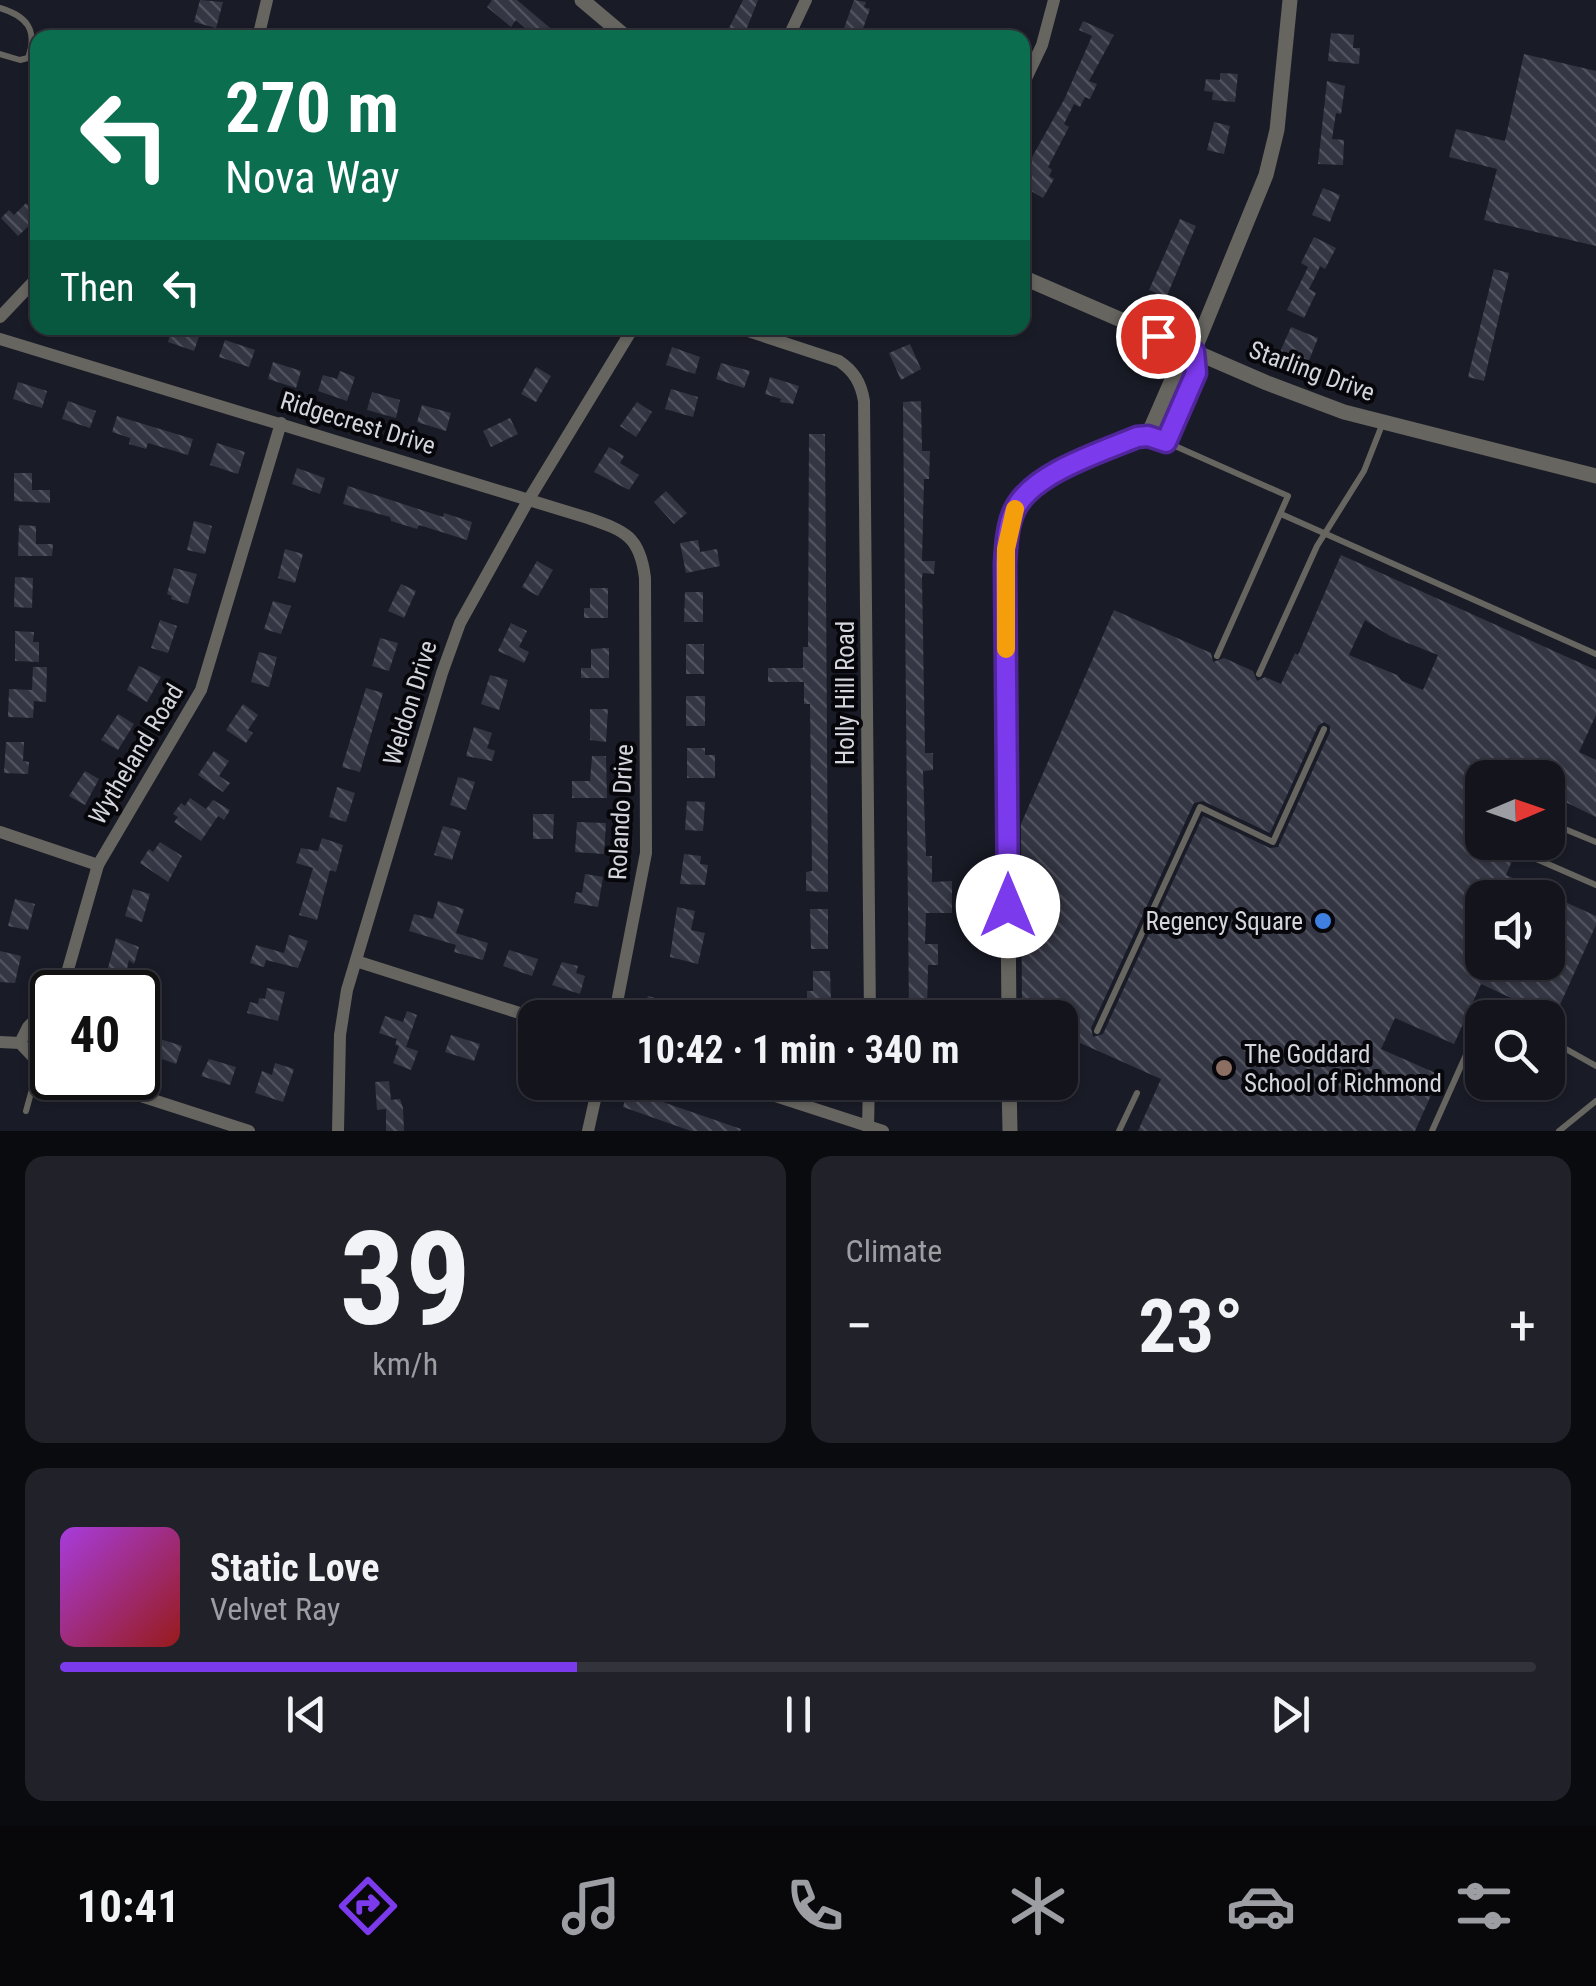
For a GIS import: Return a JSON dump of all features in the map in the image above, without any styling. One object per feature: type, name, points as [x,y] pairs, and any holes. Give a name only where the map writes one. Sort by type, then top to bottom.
[{"type":"street","points":[[260,30],[267,0]]},
{"type":"street","points":[[582,0],[618,30]]},
{"type":"street","points":[[792,30],[806,0]]},
{"type":"street","points":[[1030,71],[1042,45],[1054,0]]},
{"type":"street","points":[[1148,436],[1178,366],[1194,352],[1266,175],[1280,111],[1290,0]]},
{"type":"street","name":"Starling Drive","points":[[1030,280],[1304,398],[1382,424],[1596,476]]},
{"type":"street","points":[[0,316],[30,284]]},
{"type":"street","name":"Weldon Drive","points":[[338,1131],[340,1035],[356,961],[451,645],[529,499],[629,335]]},
{"type":"street","name":"Holly Hill Road","points":[[762,335],[827,355],[852,371],[861,387],[870,1000]]},
{"type":"street","name":"Ridgecrest Drive","points":[[0,340],[281,422],[612,526],[634,540],[643,560],[644,606]]},
{"type":"street","points":[[1009,1000],[1005,564],[1010,526],[1020,501],[1038,483],[1137,437],[1166,442],[1196,373],[1194,352]]},
{"type":"street","name":"Wytheland Road","points":[[68,970],[98,864],[201,690],[281,422]]},
{"type":"street","name":"Rolando Drive","points":[[617,1000],[646,853],[648,686],[644,606]]},
{"type":"street","points":[[0,832],[98,864]]},
{"type":"street","points":[[356,961],[518,1013]]},
{"type":"street","points":[[20,1042],[30,1026]]},
{"type":"street","points":[[0,1042],[20,1042],[30,1051]]},
{"type":"street","points":[[154,1100],[249,1131]]},
{"type":"street","points":[[588,1131],[595,1100]]},
{"type":"street","points":[[786,1100],[882,1131]]},
{"type":"street","points":[[868,1127],[869,1100]]},
{"type":"street","points":[[1010,1100],[1010,1131]]},
{"type":"lane","points":[[0,8],[21,14],[32,30]]},
{"type":"lane","points":[[0,54],[20,60],[28,58],[30,52]]},
{"type":"lane","points":[[1260,674],[1326,532],[1364,471],[1382,424]]},
{"type":"lane","points":[[1166,442],[1288,496],[1217,656]]},
{"type":"lane","points":[[1281,514],[1596,654]]},
{"type":"lane","points":[[1097,1031],[1200,807],[1273,842],[1324,729]]},
{"type":"lane","points":[[1565,829],[1596,842]]},
{"type":"lane","points":[[1539,860],[1596,885]]},
{"type":"lane","points":[[1565,1049],[1596,1066]]},
{"type":"lane","points":[[1432,1131],[1465,1058]]},
{"type":"lane","points":[[1119,1131],[1137,1093]]},
{"type":"lane","points":[[26,1111],[31,1100]]},
{"type":"lane","points":[[1558,1131],[1570,1127],[1596,1101]]},
{"type":"building","points":[[200,0],[223,2],[216,28],[194,22]]},
{"type":"building","points":[[492,0],[517,0],[553,30],[527,30],[516,20],[511,27],[487,7]]},
{"type":"building","points":[[743,0],[758,0],[746,30],[728,30]]},
{"type":"building","points":[[854,0],[866,2],[864,7],[870,9],[862,30],[843,30]]},
{"type":"building","points":[[1083,21],[1114,35],[1089,81],[1097,84],[1090,99],[1085,97],[1080,107],[1074,104],[1064,124],[1069,127],[1048,167],[1052,170],[1049,176],[1054,179],[1043,198],[1030,191],[1030,161],[1064,100],[1092,36],[1079,30]]},
{"type":"building","points":[[1331,33],[1354,35],[1353,48],[1360,48],[1359,64],[1328,61]]},
{"type":"building","points":[[1524,54],[1596,71],[1596,246],[1484,220],[1497,169],[1449,157],[1456,129],[1505,141]]},
{"type":"building","points":[[1220,73],[1238,74],[1235,102],[1212,100],[1213,92],[1204,91],[1206,79],[1220,80]]},
{"type":"building","points":[[1327,81],[1345,86],[1332,139],[1344,140],[1343,165],[1318,164]]},
{"type":"building","points":[[1214,122],[1230,126],[1224,154],[1207,150]]},
{"type":"building","points":[[1323,188],[1340,195],[1330,222],[1312,215]]},
{"type":"building","points":[[26,203],[30,208],[30,225],[18,236],[1,218],[9,210],[14,215]]},
{"type":"building","points":[[1180,219],[1196,226],[1164,303],[1153,298],[1156,293],[1149,290]]},
{"type":"building","points":[[1314,237],[1336,248],[1325,269],[1320,266],[1309,289],[1316,293],[1304,318],[1287,310],[1308,267],[1301,263]]},
{"type":"building","points":[[1494,269],[1509,273],[1484,381],[1468,377]]},
{"type":"building","points":[[1291,327],[1318,338],[1308,363],[1280,352]]},
{"type":"building","points":[[170,335],[200,335],[194,351],[168,342]]},
{"type":"building","points":[[225,340],[255,350],[249,367],[219,357]]},
{"type":"building","points":[[910,344],[921,369],[901,380],[889,353]]},
{"type":"building","points":[[672,347],[700,357],[695,374],[666,365]]},
{"type":"building","points":[[273,362],[301,371],[296,388],[268,379]]},
{"type":"building","points":[[721,363],[750,371],[744,388],[716,379]]},
{"type":"building","points":[[536,367],[551,376],[536,402],[521,394]]},
{"type":"building","points":[[340,371],[355,377],[347,401],[318,391],[323,375],[337,379]]},
{"type":"building","points":[[770,377],[799,386],[793,404],[765,394]]},
{"type":"building","points":[[18,382],[47,391],[42,408],[13,399]]},
{"type":"building","points":[[671,389],[698,397],[693,417],[665,409]]},
{"type":"building","points":[[372,392],[400,400],[396,418],[367,410]]},
{"type":"building","points":[[68,401],[96,411],[90,428],[62,419]]},
{"type":"building","points":[[921,401],[922,451],[930,451],[929,479],[924,479],[922,561],[935,561],[934,574],[923,573],[922,577],[925,753],[933,753],[933,770],[923,771],[926,856],[932,856],[932,882],[952,881],[952,913],[926,913],[925,944],[938,944],[938,965],[928,965],[927,1000],[909,1000],[903,402]]},
{"type":"building","points":[[637,402],[652,412],[636,437],[620,426]]},
{"type":"building","points":[[422,405],[451,413],[446,431],[417,422]]},
{"type":"building","points":[[117,416],[193,439],[188,455],[148,443],[146,449],[129,444],[130,438],[112,432]]},
{"type":"building","points":[[510,418],[518,434],[491,447],[483,431]]},
{"type":"building","points":[[809,434],[825,434],[828,892],[806,891],[806,872],[812,871],[810,704],[804,704],[804,682],[768,682],[768,668],[803,668],[803,647],[808,647]]},
{"type":"building","points":[[217,443],[245,452],[238,474],[210,465]]},
{"type":"building","points":[[609,447],[624,456],[620,463],[639,475],[629,490],[594,472]]},
{"type":"building","points":[[297,468],[325,478],[320,494],[292,484]]},
{"type":"building","points":[[14,473],[32,473],[32,490],[50,490],[50,503],[14,501]]},
{"type":"building","points":[[348,486],[443,517],[444,513],[472,522],[467,540],[419,525],[417,529],[343,504]]},
{"type":"building","points":[[666,491],[687,513],[674,524],[654,502]]},
{"type":"building","points":[[194,521],[212,526],[205,554],[187,550]]},
{"type":"building","points":[[19,525],[36,526],[36,544],[53,544],[52,556],[18,556]]},
{"type":"building","points":[[698,540],[700,552],[717,549],[720,566],[686,573],[680,543]]},
{"type":"building","points":[[285,549],[303,554],[295,583],[278,578]]},
{"type":"building","points":[[1341,555],[1596,670],[1596,715],[1579,752],[1596,760],[1596,817],[1565,802],[1565,760],[1465,760],[1465,860],[1512,860],[1506,875],[1517,880],[1465,880],[1465,980],[1565,980],[1565,902],[1596,916],[1596,925],[1562,1000],[1515,1000],[1481,984],[1474,1000],[1465,1000],[1465,1020],[1454,1044],[1395,1018],[1381,1049],[1440,1075],[1415,1131],[1138,1131],[1161,1079],[1078,1042],[1078,1000],[1022,1000],[1021,824],[1114,610],[1211,653],[1213,662],[1224,658],[1253,671],[1257,681],[1265,677],[1281,684],[1295,653],[1298,655]],"holes":[[[1365,620],[1390,636],[1438,655],[1423,690],[1349,655]],[[1324,722],[1330,726],[1330,732],[1278,847],[1270,848],[1203,816],[1103,1034],[1093,1037],[1091,1028],[1194,803],[1203,801],[1270,833],[1318,726]]]},
{"type":"building","points":[[537,561],[553,570],[538,596],[522,587]]},
{"type":"building","points":[[174,568],[197,574],[188,604],[167,594]]},
{"type":"building","points":[[15,577],[33,578],[32,608],[14,607]]},
{"type":"building","points":[[401,584],[416,591],[404,618],[388,611]]},
{"type":"building","points":[[590,588],[608,588],[608,618],[584,618],[584,608],[590,608]]},
{"type":"building","points":[[685,592],[703,592],[703,622],[684,622]]},
{"type":"building","points":[[273,601],[291,606],[281,634],[264,629]]},
{"type":"building","points":[[160,620],[177,626],[168,653],[151,648]]},
{"type":"building","points":[[511,623],[527,631],[519,647],[529,652],[524,663],[498,651]]},
{"type":"building","points":[[15,631],[34,632],[33,642],[39,642],[39,662],[15,661]]},
{"type":"building","points":[[380,638],[398,643],[389,671],[372,666]]},
{"type":"building","points":[[686,644],[704,644],[704,674],[686,674]]},
{"type":"building","points":[[609,648],[609,678],[581,678],[581,668],[591,668],[591,649]]},
{"type":"building","points":[[259,652],[277,657],[269,687],[251,682]]},
{"type":"building","points":[[139,666],[161,677],[147,702],[127,690]]},
{"type":"building","points":[[33,667],[47,667],[46,702],[34,701],[33,718],[8,717],[9,689],[32,690]]},
{"type":"building","points":[[490,675],[508,680],[499,710],[481,704]]},
{"type":"building","points":[[366,688],[383,693],[360,772],[342,767]]},
{"type":"building","points":[[686,696],[705,696],[705,726],[686,726]]},
{"type":"building","points":[[243,704],[258,715],[248,730],[253,733],[246,743],[226,730]]},
{"type":"building","points":[[590,709],[608,709],[606,742],[590,740]]},
{"type":"building","points":[[118,714],[134,724],[118,750],[101,740]]},
{"type":"building","points":[[474,727],[492,733],[487,748],[495,751],[492,761],[466,756]]},
{"type":"building","points":[[6,742],[24,742],[23,761],[29,762],[28,774],[4,773]]},
{"type":"building","points":[[687,748],[705,748],[705,755],[715,755],[715,778],[687,778]]},
{"type":"building","points":[[214,751],[229,761],[219,776],[230,783],[223,792],[198,775]]},
{"type":"building","points":[[592,756],[606,756],[607,798],[572,798],[572,781],[590,781]]},
{"type":"building","points":[[85,771],[99,779],[85,805],[69,796]]},
{"type":"building","points":[[458,777],[475,782],[466,810],[450,805]]},
{"type":"building","points":[[337,787],[355,793],[346,822],[329,817]]},
{"type":"building","points":[[190,798],[206,809],[213,800],[230,810],[224,820],[218,816],[201,841],[174,822],[178,817],[173,814]]},
{"type":"building","points":[[687,801],[705,802],[703,831],[685,830]]},
{"type":"building","points":[[533,814],[554,814],[553,839],[533,839]]},
{"type":"building","points":[[577,822],[606,823],[604,854],[575,852]]},
{"type":"building","points":[[443,826],[461,831],[452,860],[434,855]]},
{"type":"building","points":[[322,838],[343,845],[336,872],[330,870],[317,920],[299,915],[313,868],[296,863],[301,848],[318,851]]},
{"type":"building","points":[[160,842],[182,856],[168,882],[140,863],[149,849],[153,852]]},
{"type":"building","points":[[684,854],[701,856],[700,864],[708,865],[705,885],[680,884]]},
{"type":"building","points":[[585,874],[603,877],[598,907],[574,903],[576,892],[582,893]]},
{"type":"building","points":[[133,889],[150,894],[142,922],[125,916]]},
{"type":"building","points":[[15,899],[35,904],[28,930],[8,926]]},
{"type":"building","points":[[438,901],[464,909],[456,933],[488,943],[483,960],[454,952],[456,945],[409,931],[414,914],[433,919]]},
{"type":"building","points":[[677,907],[695,911],[691,930],[705,933],[698,964],[670,957]]},
{"type":"building","points":[[810,909],[828,909],[828,949],[811,949]]},
{"type":"building","points":[[289,935],[308,941],[298,968],[266,960],[264,967],[250,963],[256,945],[284,953]]},
{"type":"building","points":[[116,938],[139,947],[134,964],[129,960],[127,970],[108,968]]},
{"type":"building","points":[[509,950],[538,959],[532,976],[503,966]]},
{"type":"building","points":[[0,951],[21,956],[15,983],[0,982]]},
{"type":"building","points":[[562,962],[578,966],[576,973],[585,976],[580,994],[552,985]]},
{"type":"building","points":[[813,971],[830,971],[831,1000],[802,1000],[807,999],[807,991],[813,991]]},
{"type":"building","points":[[267,988],[285,992],[278,1021],[247,1013],[250,1002],[258,1004],[259,998],[265,999]]},
{"type":"building","points":[[407,1011],[417,1015],[406,1047],[418,1051],[411,1070],[393,1063],[399,1046],[395,1045],[397,1039],[379,1033],[385,1016],[403,1022]]},
{"type":"building","points":[[451,1035],[480,1044],[474,1061],[445,1052]]},
{"type":"building","points":[[160,1039],[182,1046],[176,1064],[160,1058]]},
{"type":"building","points":[[209,1059],[236,1067],[230,1085],[201,1076]]},
{"type":"building","points":[[275,1063],[294,1069],[283,1102],[255,1093],[262,1071],[272,1075]]},
{"type":"building","points":[[389,1081],[391,1100],[400,1099],[403,1108],[404,1131],[386,1131],[386,1109],[377,1110],[375,1082]]},
{"type":"building","points":[[625,1100],[657,1100],[741,1129],[691,1131],[623,1107]]},
{"type":"slow traffic","points":[[1006,649],[1005,564],[1015,509]]},
{"type":"place","name":"Regency Square","points":[[1323,921]]},
{"type":"place","name":"The Goddard School of Richmond","points":[[1224,1068]]},
{"type":"route","points":[[1008,906],[1005,564],[1010,526],[1025,494],[1047,478],[1137,437],[1166,442],[1196,373],[1194,352],[1158,336]]}]
